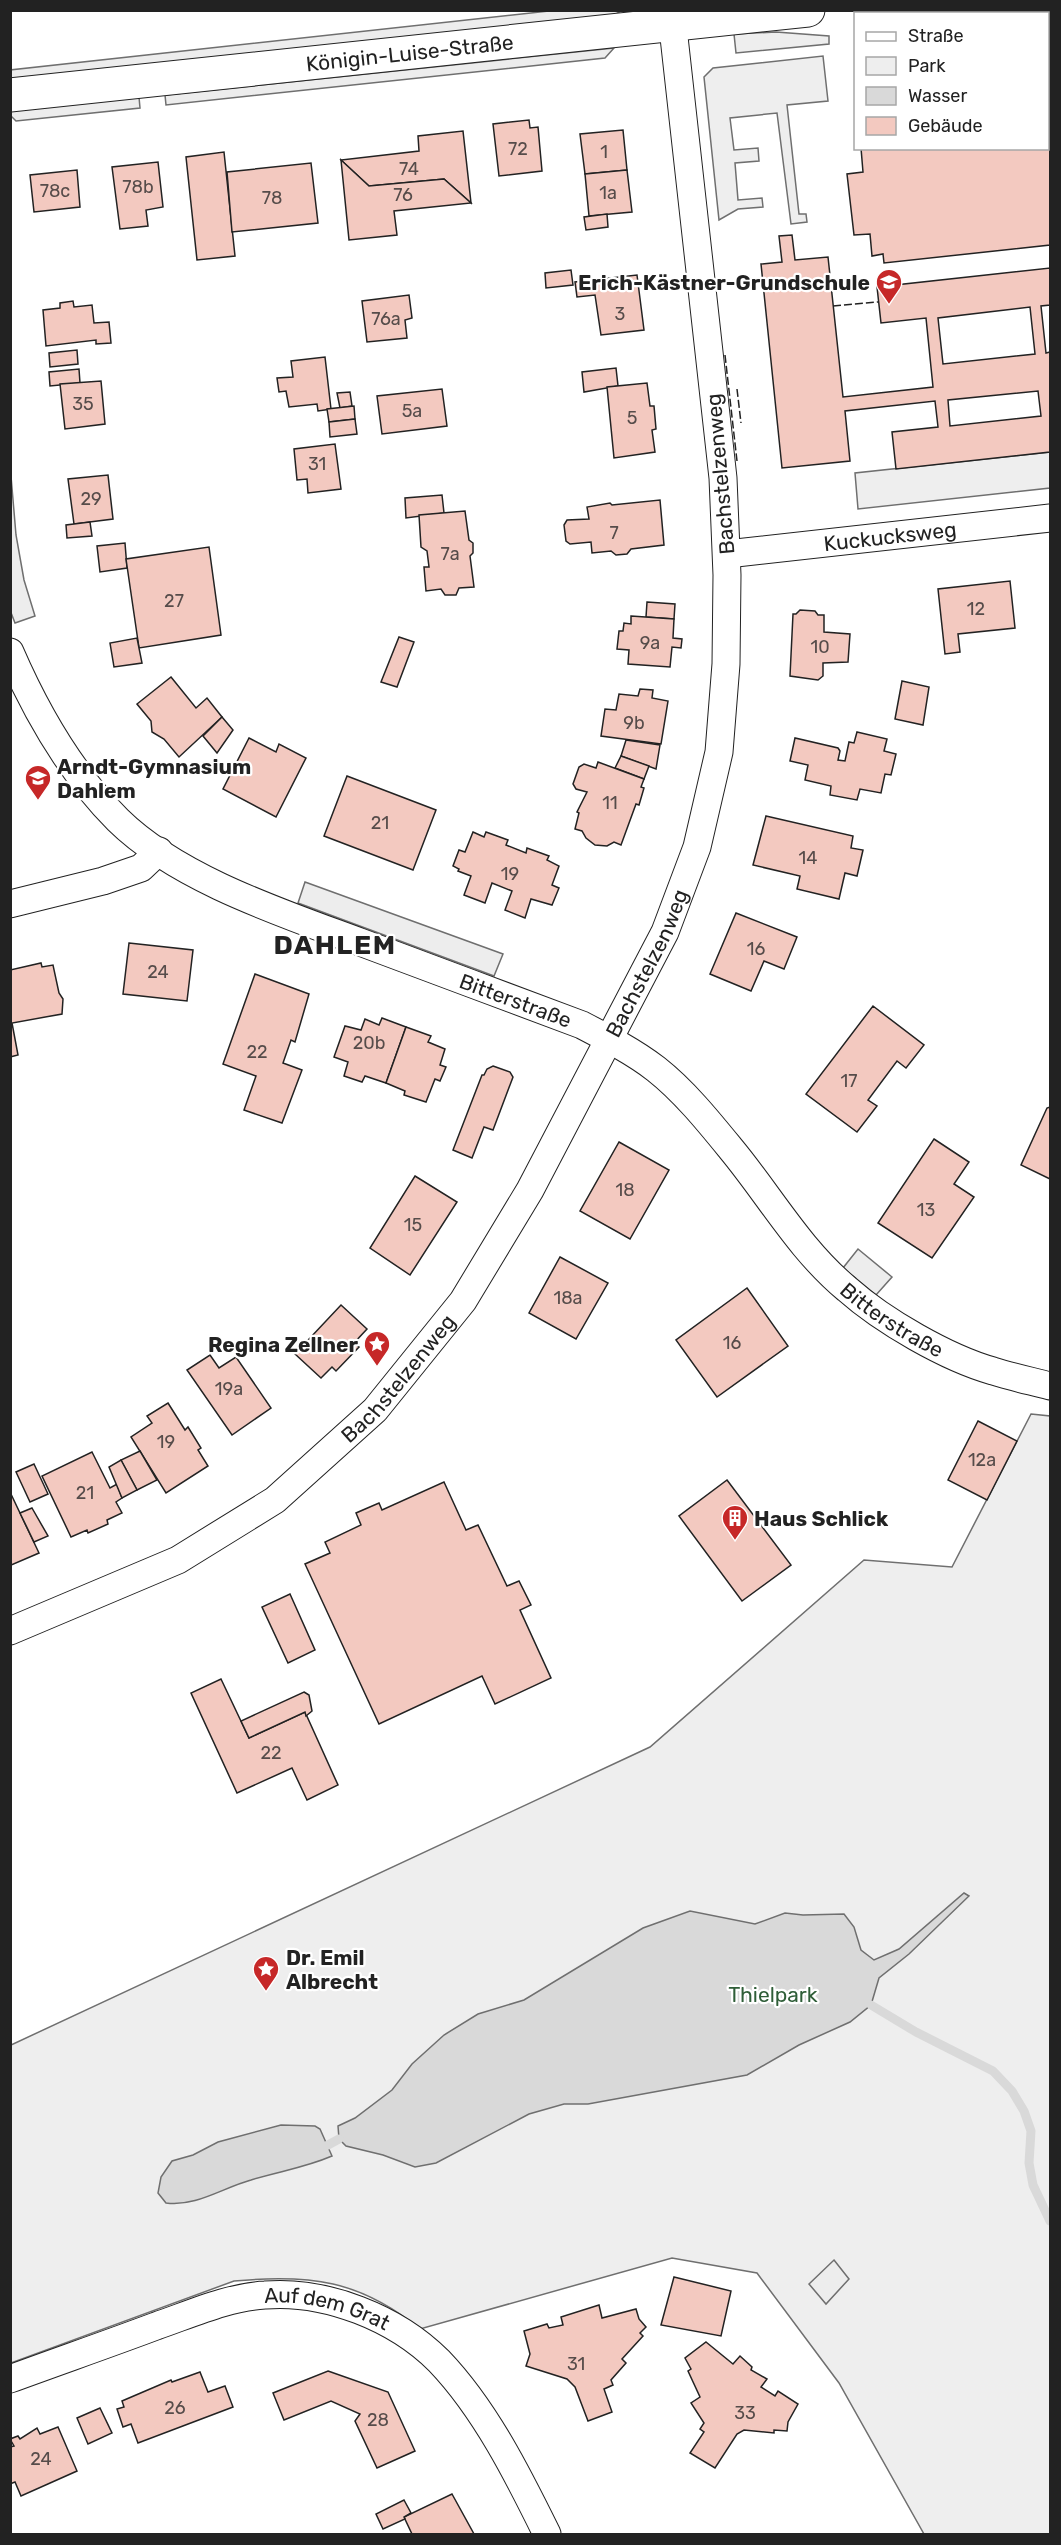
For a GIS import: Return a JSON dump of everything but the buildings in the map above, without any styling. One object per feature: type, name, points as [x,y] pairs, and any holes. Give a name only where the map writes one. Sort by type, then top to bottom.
[{"type":"main road","name":"Königin-Luise-Straße","points":[[10,95],[672,18],[808,10]]},
{"type":"street","name":"Bachstelzenweg","points":[[10,1631],[178,1560],[275,1500],[375,1410],[463,1301],[530,1190],[665,932],[697,847],[719,753],[726,664],[727,554],[723,478],[672,18]]},
{"type":"street","name":"Kuckucksweg","points":[[727,554],[1050,518]]},
{"type":"street","name":"Bitterstraße","points":[[10,652],[51,734],[87,783],[118,820],[159,851],[195,873],[264,906],[582,1024],[609,1039],[657,1070],[694,1107],[732,1151],[808,1251],[847,1290],[889,1320],[937,1347],[991,1371],[1050,1386]]},
{"type":"street","points":[[10,904],[113,878],[141,868],[159,851]]},
{"type":"street","name":"Auf dem Grat","points":[[10,2379],[211,2306],[264,2295],[313,2296],[352,2306],[403,2334],[438,2361],[476,2408],[516,2471],[547,2535]]},
{"type":"green space","points":[[990,10],[1050,11],[1050,20],[1049,12],[986,12]]},
{"type":"green space","points":[[776,32],[829,36],[829,44],[736,53],[734,34]]},
{"type":"green space","points":[[823,56],[828,101],[787,105],[799,214],[806,214],[807,222],[791,224],[777,113],[730,118],[734,150],[758,148],[759,161],[735,163],[738,200],[762,198],[763,207],[738,209],[719,220],[704,77],[713,68]]},
{"type":"green space","points":[[1050,452],[1050,488],[858,509],[855,473]]},
{"type":"green space","name":"Thielpark","points":[[1031,1414],[1050,1416],[1050,2534],[924,2534],[839,2383],[757,2273],[672,2258],[420,2329],[376,2300],[355,2290],[333,2284],[287,2279],[234,2281],[11,2363],[11,2045],[650,1747],[864,1560],[952,1567]]},
{"type":"shaded area","points":[[549,11],[616,11],[621,14],[11,80],[10,70]]},
{"type":"shaded area","points":[[614,48],[605,58],[166,105],[165,95]]},
{"type":"shaded area","points":[[139,97],[140,108],[16,121],[10,111]]},
{"type":"shaded area","points":[[11,476],[16,535],[24,580],[35,616],[15,623],[10,610]]},
{"type":"shaded area","points":[[305,882],[503,954],[494,976],[298,903]]},
{"type":"shaded area","points":[[858,1249],[892,1277],[876,1295],[843,1268]]},
{"type":"shaded area","points":[[834,2260],[849,2279],[826,2304],[809,2284]]},
{"type":"water","points":[[964,1893],[969,1896],[909,1954],[879,1978],[871,2005],[850,2022],[799,2045],[747,2075],[588,2104],[564,2104],[529,2114],[436,2163],[415,2167],[383,2155],[346,2146],[339,2139],[338,2126],[355,2118],[392,2090],[412,2064],[444,2035],[478,2014],[524,2000],[643,1928],[690,1911],[755,1924],[785,1913],[844,1914],[854,1927],[861,1950],[874,1960],[899,1949]]},
{"type":"water","points":[[281,2125],[315,2126],[320,2129],[332,2156],[240,2183],[198,2200],[166,2203],[158,2193],[161,2177],[172,2161],[193,2155],[218,2142]]},
{"type":"waterway","points":[[871,2005],[916,2032],[993,2071],[1012,2091],[1024,2111],[1031,2131],[1029,2163],[1033,2185],[1050,2221]]},
{"type":"waterway","points":[[328,2145],[339,2139]]},
{"type":"fence","points":[[833,306],[878,302]]},
{"type":"fence","points":[[725,355],[737,461]]},
{"type":"fence","points":[[737,389],[741,423]]},
{"type":"place","name":"Erich-Kästner-Grundschule","points":[[889,305]]},
{"type":"place","name":"Arndt-Gymnasium Dahlem","points":[[38,801]]},
{"type":"place","name":"Regina Zellner","points":[[377,1367]]},
{"type":"place","name":"Haus Schlick","points":[[735,1541]]},
{"type":"place","name":"Dr. Emil Albrecht","points":[[266,1992]]},
{"type":"district","name":"DAHLEM","points":[[335,945]]}]
